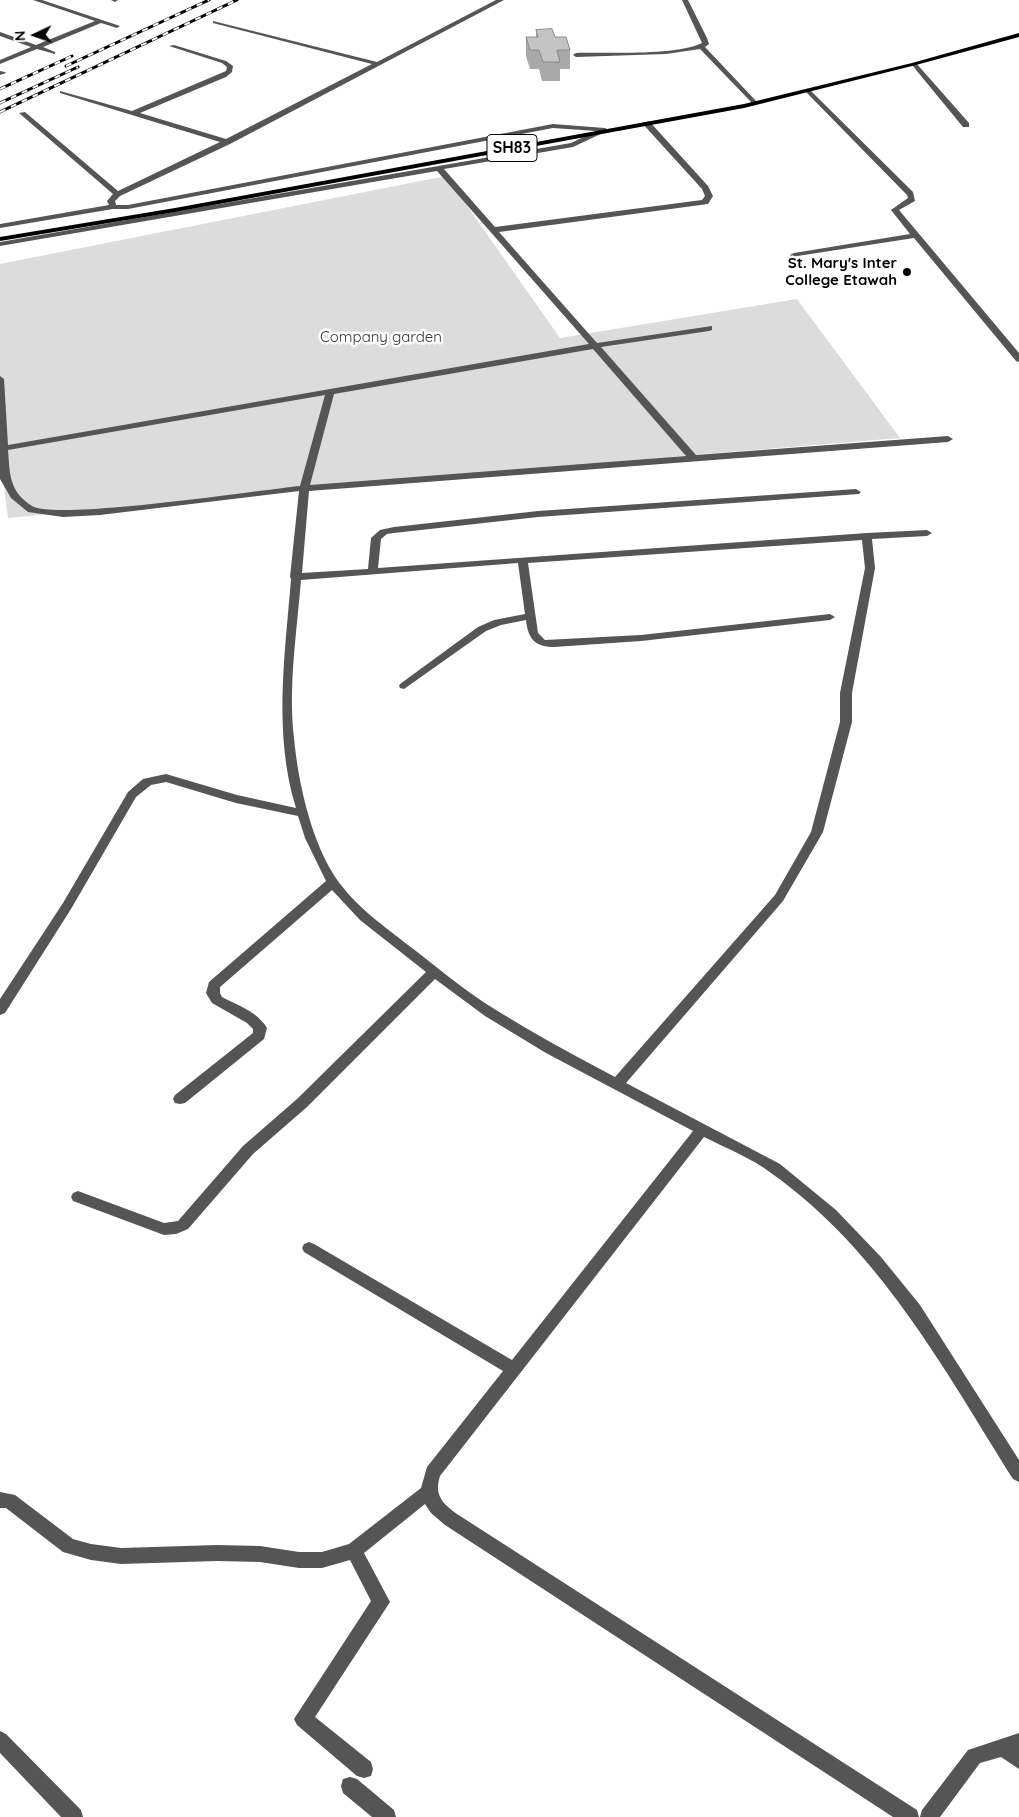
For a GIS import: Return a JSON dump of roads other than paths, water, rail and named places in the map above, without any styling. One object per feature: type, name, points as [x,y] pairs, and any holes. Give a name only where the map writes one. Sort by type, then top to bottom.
[{"type":"main road","name":"SH83","points":[[0,239],[175,210],[755,103],[914,64],[1019,35]]},
{"type":"street","points":[[36,0],[117,26]]},
{"type":"street","points":[[113,207],[111,201],[117,194],[227,142],[501,0]]},
{"type":"street","points":[[685,0],[704,38],[706,44],[703,48]]},
{"type":"street","points":[[0,62],[101,21]]},
{"type":"street","points":[[215,22],[379,64]]},
{"type":"street","points":[[0,34],[53,53]]},
{"type":"street","points":[[134,113],[224,76],[229,72],[230,66],[224,62],[172,46]]},
{"type":"street","points":[[576,55],[703,48]]},
{"type":"street","points":[[703,48],[755,103]]},
{"type":"street","points":[[914,64],[966,125]]},
{"type":"street","points":[[808,91],[910,194],[912,199],[895,210],[1019,359]]},
{"type":"street","points":[[62,92],[227,142]]},
{"type":"street","points":[[23,113],[117,194]]},
{"type":"street","points":[[494,230],[705,202],[709,196],[705,188],[646,123]]},
{"type":"street","points":[[0,226],[113,207],[138,205],[553,126],[605,130]]},
{"type":"street","points":[[0,244],[573,146],[605,130]]},
{"type":"street","points":[[440,169],[694,459]]},
{"type":"street","points":[[794,255],[916,235]]},
{"type":"street","points":[[4,448],[594,346],[709,328]]},
{"type":"street","points":[[0,380],[5,479],[14,496],[31,510],[63,514],[100,512],[304,488],[948,439]]},
{"type":"street","points":[[330,392],[304,488],[295,577],[288,679],[288,737],[296,789],[311,838],[326,872],[341,894],[364,917],[490,1013],[551,1049],[775,1168],[831,1214],[876,1261],[915,1310],[1019,1474]]},
{"type":"street","points":[[374,571],[376,538],[384,532],[394,530],[538,514],[856,492]]},
{"type":"street","points":[[295,577],[523,561],[724,544],[927,533]]},
{"type":"street","points":[[617,1084],[779,898],[817,832],[846,722],[846,693],[870,568],[867,536]]},
{"type":"street","points":[[523,561],[533,633],[536,640],[547,644],[641,638],[830,617]]},
{"type":"street","points":[[404,686],[482,628],[498,622],[531,616]]},
{"type":"street","points":[[0,1010],[68,906],[132,795],[143,783],[157,778],[166,778],[236,799],[303,813]]},
{"type":"street","points":[[180,1100],[259,1035],[260,1028],[252,1019],[217,1000],[213,993],[214,984],[333,882]]},
{"type":"street","points":[[78,1196],[164,1229],[183,1225],[248,1150],[302,1103],[434,972]]},
{"type":"street","points":[[702,1129],[432,1472],[428,1483],[428,1492],[431,1501],[439,1510],[468,1530],[910,1817]]},
{"type":"street","points":[[309,1248],[513,1369]]},
{"type":"street","points":[[0,1500],[9,1500],[69,1546],[91,1552],[121,1556],[216,1553],[260,1554],[299,1560],[322,1560],[354,1551],[428,1492]]},
{"type":"street","points":[[354,1551],[381,1602],[303,1719],[364,1769]]},
{"type":"street","points":[[0,1740],[74,1817]]},
{"type":"street","points":[[929,1817],[974,1756],[1011,1744],[1019,1760]]},
{"type":"street","points":[[350,1786],[387,1817]]},
{"type":"railway","points":[[66,66],[209,0]]},
{"type":"railway","points":[[0,112],[237,0]]},
{"type":"railway","points":[[0,89],[72,56]]},
{"type":"railway","points":[[0,103],[78,67]]},
{"type":"place","name":"St. Mary's Inter College Etawah","points":[[907,272]]},
{"type":"park label","name":"Company garden","points":[[381,337]]}]
